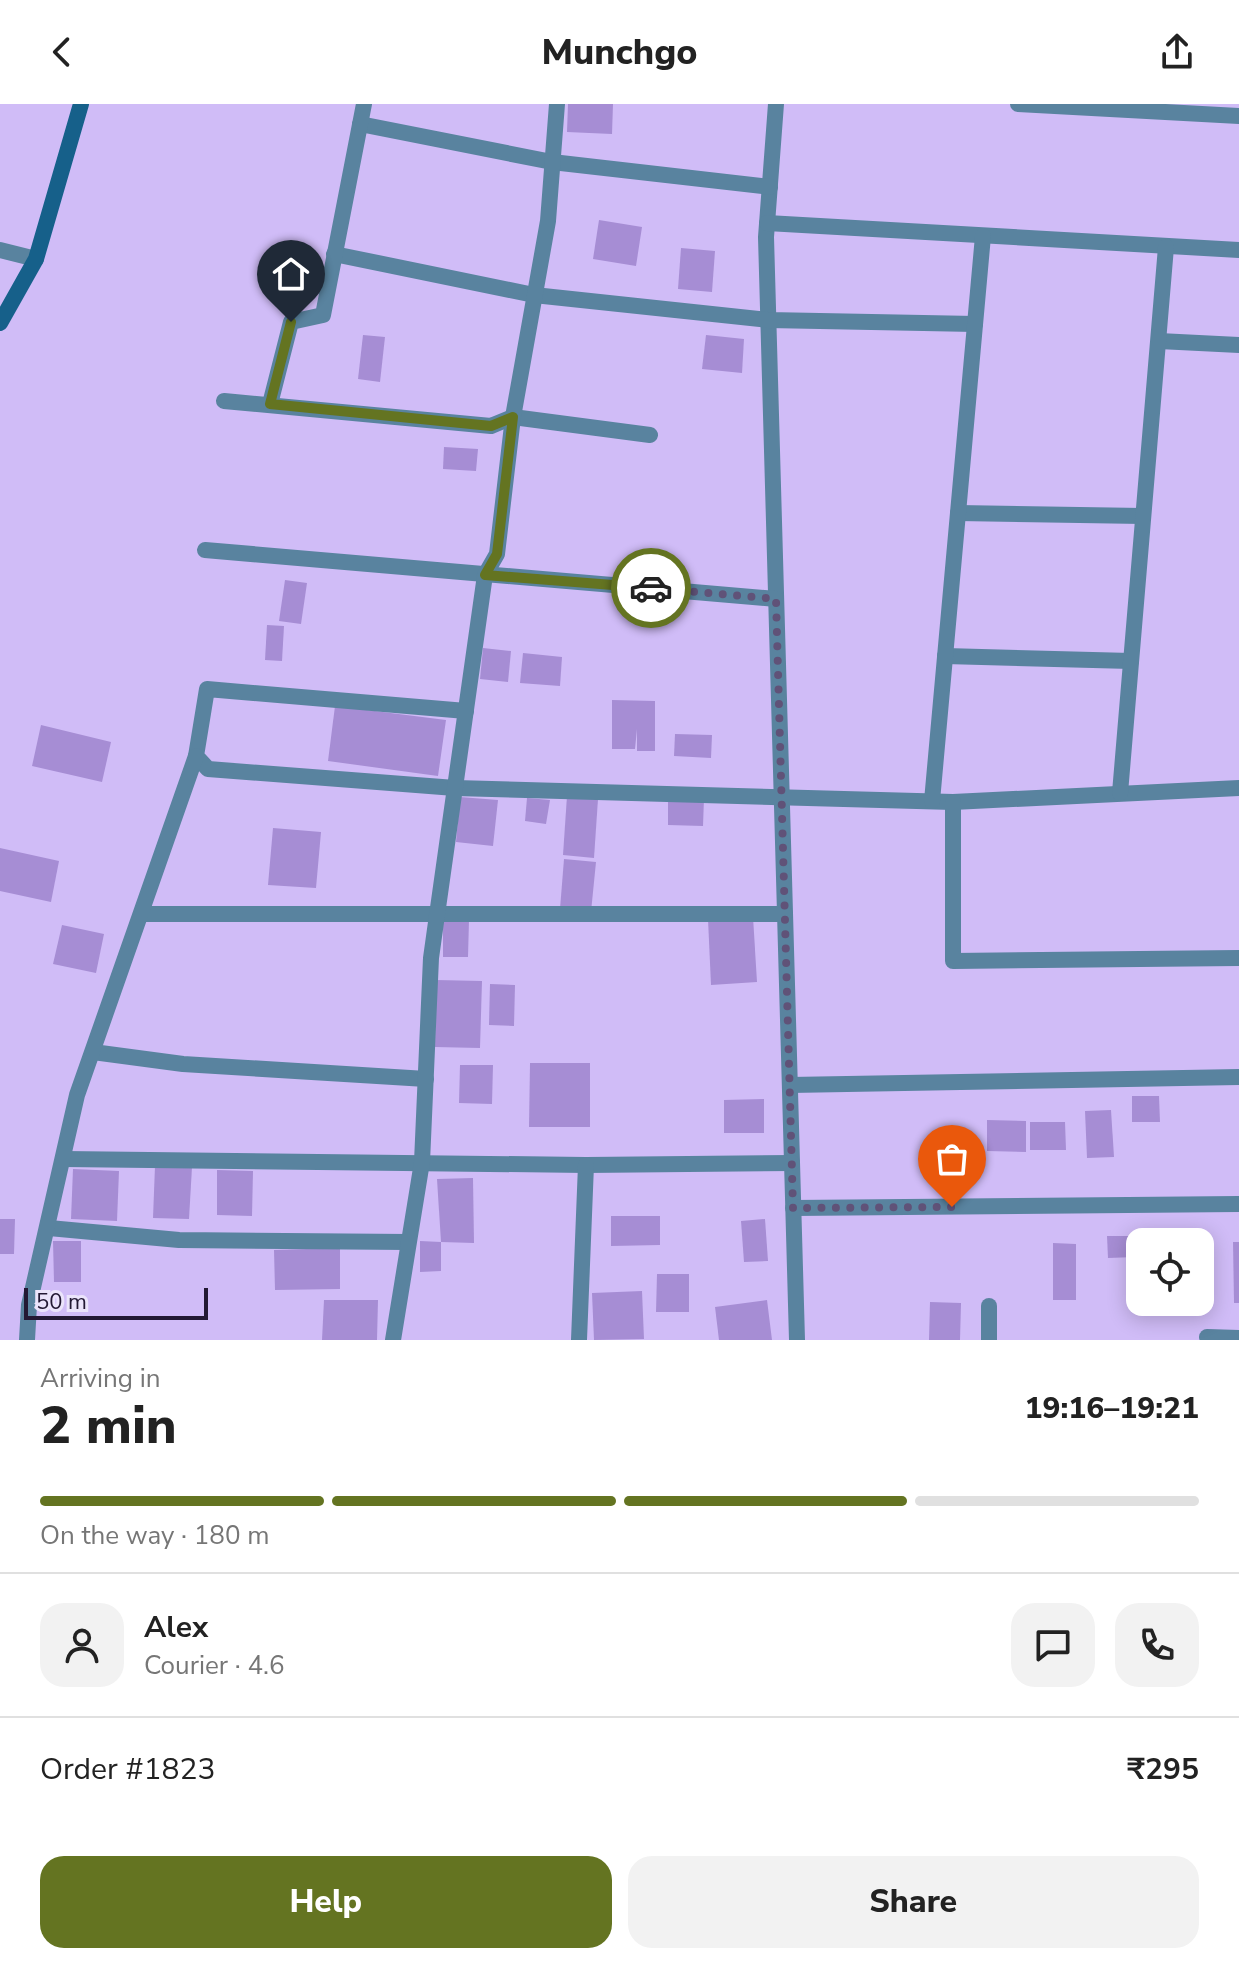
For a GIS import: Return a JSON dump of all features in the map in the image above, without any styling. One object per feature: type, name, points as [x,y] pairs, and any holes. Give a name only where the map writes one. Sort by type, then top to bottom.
[{"type":"main road","points":[[0,323],[36,259],[81,104]]},
{"type":"street","points":[[270,404],[291,322],[323,315],[364,104]]},
{"type":"street","points":[[393,1340],[422,1162],[437,915],[485,575],[497,554],[513,417],[548,221],[557,104]]},
{"type":"street","points":[[776,104],[767,223],[768,320],[797,1340]]},
{"type":"street","points":[[1018,104],[1152,108],[1239,116]]},
{"type":"street","points":[[360,124],[552,162],[770,187]]},
{"type":"street","points":[[767,223],[1239,250]]},
{"type":"street","points":[[932,801],[983,236]]},
{"type":"street","points":[[1120,793],[1166,247]]},
{"type":"street","points":[[0,250],[36,259]]},
{"type":"street","points":[[334,254],[534,295],[768,320],[975,324]]},
{"type":"street","points":[[1159,341],[1239,345]]},
{"type":"street","points":[[224,401],[491,426],[513,417],[650,435]]},
{"type":"street","points":[[958,513],[1143,516]]},
{"type":"street","points":[[205,550],[776,599]]},
{"type":"street","points":[[945,656],[1131,661]]},
{"type":"street","points":[[27,1340],[29,1305],[77,1095],[144,914],[196,756],[207,689],[466,711]]},
{"type":"street","points":[[196,756],[208,769],[455,788],[953,802],[1239,788]]},
{"type":"street","points":[[953,802],[953,961],[1239,958]]},
{"type":"street","points":[[144,914],[785,914]]},
{"type":"street","points":[[93,1052],[183,1064],[426,1079]]},
{"type":"street","points":[[790,1085],[1239,1077]]},
{"type":"street","points":[[64,1159],[586,1165],[792,1163]]},
{"type":"street","points":[[579,1340],[586,1165]]},
{"type":"street","points":[[793,1208],[1239,1204]]},
{"type":"street","points":[[49,1228],[179,1240],[408,1242]]},
{"type":"street","points":[[989,1306],[989,1340]]},
{"type":"street","points":[[1207,1337],[1239,1338]]},
{"type":"building","points":[[568,104],[613,104],[612,134],[567,132]]},
{"type":"building","points":[[599,220],[642,227],[636,266],[593,259]]},
{"type":"building","points":[[681,248],[715,251],[712,292],[678,289]]},
{"type":"building","points":[[363,335],[385,337],[380,382],[358,379]]},
{"type":"building","points":[[706,335],[744,339],[742,373],[702,369]]},
{"type":"building","points":[[444,447],[478,449],[476,471],[443,469]]},
{"type":"building","points":[[285,580],[307,583],[301,624],[279,621]]},
{"type":"building","points":[[267,625],[284,626],[282,661],[265,660]]},
{"type":"building","points":[[483,648],[511,651],[508,682],[480,679]]},
{"type":"building","points":[[523,653],[562,657],[560,686],[520,683]]},
{"type":"building","points":[[612,700],[655,701],[655,751],[637,751],[637,729],[635,749],[612,749]]},
{"type":"building","points":[[335,706],[446,720],[438,776],[328,761]]},
{"type":"building","points":[[41,725],[111,742],[102,782],[32,766]]},
{"type":"building","points":[[675,734],[712,735],[711,758],[674,756]]},
{"type":"building","points":[[567,796],[598,799],[594,858],[563,855]]},
{"type":"building","points":[[460,797],[498,800],[493,846],[456,842]]},
{"type":"building","points":[[527,798],[550,800],[546,824],[525,821]]},
{"type":"building","points":[[668,798],[704,798],[703,826],[668,825]]},
{"type":"building","points":[[273,828],[321,832],[316,888],[268,885]]},
{"type":"building","points":[[0,848],[59,861],[51,902],[0,891]]},
{"type":"building","points":[[564,859],[596,862],[591,912],[560,909]]},
{"type":"building","points":[[753,917],[757,982],[711,985],[708,919]]},
{"type":"building","points":[[443,920],[469,920],[468,957],[443,957]]},
{"type":"building","points":[[62,925],[104,934],[96,973],[53,964]]},
{"type":"building","points":[[436,980],[482,981],[480,1048],[435,1047]]},
{"type":"building","points":[[490,984],[515,985],[514,1026],[489,1025]]},
{"type":"building","points":[[530,1063],[590,1063],[590,1127],[529,1127]]},
{"type":"building","points":[[460,1065],[493,1065],[492,1104],[459,1103]]},
{"type":"building","points":[[1132,1096],[1159,1096],[1160,1122],[1132,1122]]},
{"type":"building","points":[[764,1099],[764,1133],[724,1133],[724,1100]]},
{"type":"building","points":[[1111,1110],[1114,1157],[1087,1158],[1085,1111]]},
{"type":"building","points":[[987,1120],[1026,1121],[1026,1152],[987,1151]]},
{"type":"building","points":[[1030,1122],[1065,1122],[1066,1150],[1030,1150]]},
{"type":"building","points":[[155,1166],[192,1167],[189,1219],[153,1218]]},
{"type":"building","points":[[73,1169],[119,1171],[117,1221],[71,1219]]},
{"type":"building","points":[[217,1170],[253,1171],[252,1216],[217,1215]]},
{"type":"building","points":[[473,1178],[474,1243],[441,1242],[437,1179]]},
{"type":"building","points":[[611,1216],[660,1216],[660,1245],[611,1246]]},
{"type":"building","points":[[0,1219],[15,1219],[14,1254],[0,1254]]},
{"type":"building","points":[[765,1219],[768,1261],[744,1262],[741,1221]]},
{"type":"building","points":[[1107,1236],[1126,1236],[1126,1257],[1108,1258]]},
{"type":"building","points":[[53,1241],[81,1241],[81,1282],[54,1282]]},
{"type":"building","points":[[420,1241],[441,1242],[441,1271],[420,1272]]},
{"type":"building","points":[[1233,1242],[1239,1242],[1239,1303],[1234,1303]]},
{"type":"building","points":[[1053,1243],[1076,1244],[1076,1300],[1053,1300]]},
{"type":"building","points":[[340,1248],[340,1289],[275,1290],[274,1250]]},
{"type":"building","points":[[657,1274],[689,1274],[689,1312],[656,1312]]},
{"type":"building","points":[[642,1291],[644,1339],[594,1340],[592,1293]]},
{"type":"building","points":[[324,1300],[378,1300],[377,1340],[322,1340]]},
{"type":"building","points":[[767,1300],[772,1340],[719,1340],[715,1307]]},
{"type":"building","points":[[930,1302],[961,1303],[960,1340],[929,1340]]},
{"type":"way so far","points":[[651,588],[776,599],[793,1208],[952,1207]]},
{"type":"route","points":[[291,322],[270,404],[491,426],[513,417],[497,554],[485,575],[651,588]]}]
